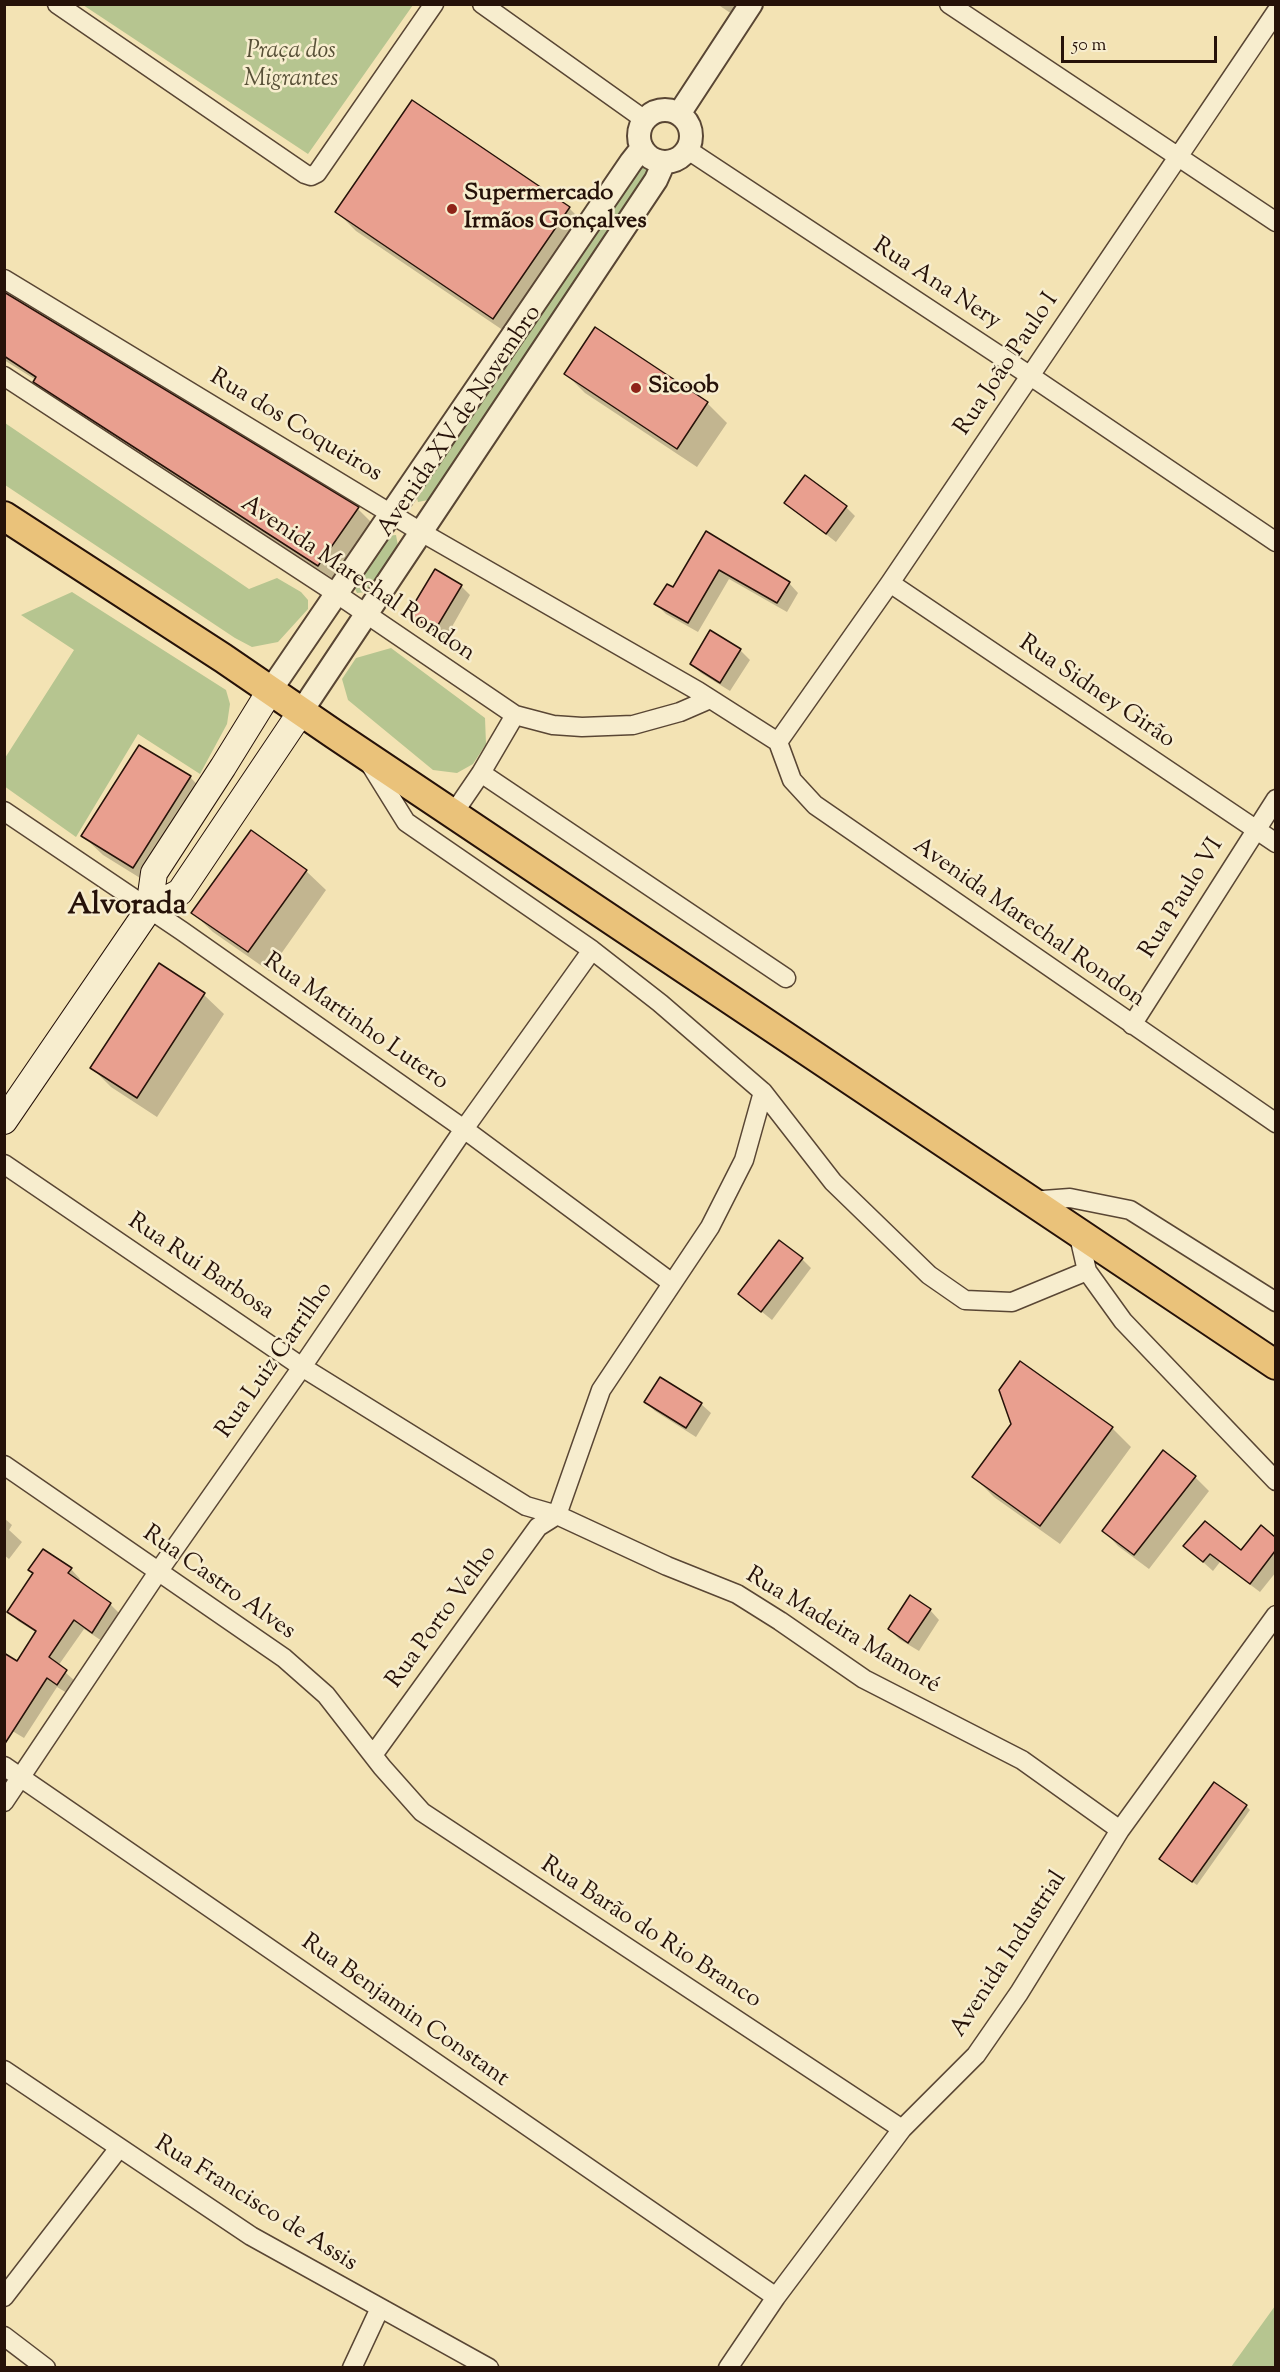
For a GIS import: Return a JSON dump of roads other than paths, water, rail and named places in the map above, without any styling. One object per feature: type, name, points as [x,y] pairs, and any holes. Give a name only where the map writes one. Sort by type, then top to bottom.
[{"type":"highway","points":[[4,516],[223,658],[1275,1365]]},
{"type":"main road","points":[[4,1121],[149,909],[154,873],[224,767],[270,691]]},
{"type":"main road","points":[[149,909],[180,892],[301,712]]},
{"type":"street","points":[[57,4],[295,168],[311,176],[317,173],[434,4]]},
{"type":"street","points":[[482,4],[645,120]]},
{"type":"street","points":[[679,114],[751,4]]},
{"type":"street","points":[[949,4],[1275,222]]},
{"type":"street","name":"Rua João Paulo I","points":[[778,742],[890,583],[1275,12]]},
{"type":"street","points":[[664,110],[679,114],[690,126],[692,134],[688,150],[677,159],[664,162],[651,158],[642,148],[640,134],[645,120],[657,111],[664,110]]},
{"type":"street","name":"Avenida XV de Novembro","points":[[270,691],[642,148]]},
{"type":"street","name":"Rua Ana Nery","points":[[688,150],[1029,375],[1275,542]]},
{"type":"street","name":"Avenida XV de Novembro","points":[[301,712],[656,180],[664,162]]},
{"type":"street","name":"Rua dos Coqueiros","points":[[4,279],[421,532],[710,699],[778,742]]},
{"type":"street","name":"Avenida Marechal Rondon","points":[[4,376],[337,594],[515,715],[563,726],[633,725],[680,712],[710,699]]},
{"type":"street","name":"Rua Sidney Girão","points":[[890,583],[1275,843]]},
{"type":"street","points":[[453,814],[481,773],[515,715]]},
{"type":"street","name":"Avenida Marechal Rondon","points":[[778,742],[792,780],[814,805],[1275,1123]]},
{"type":"street","points":[[365,755],[406,822],[592,950],[660,1002],[763,1092],[833,1182],[929,1275],[965,1300],[1012,1302],[1088,1271]]},
{"type":"street","points":[[481,773],[786,978]]},
{"type":"street","name":"Rua Paulo VI","points":[[1132,1025],[1275,799]]},
{"type":"street","name":"Rua Martinho Lutero","points":[[4,811],[149,909],[464,1129],[672,1283]]},
{"type":"street","name":"Rua Luiz Carrilho","points":[[4,1802],[22,1779],[158,1572],[302,1367],[464,1129],[592,950]]},
{"type":"street","points":[[557,1515],[601,1389],[710,1227],[744,1160],[763,1092]]},
{"type":"street","name":"Rua Rui Barbosa","points":[[4,1164],[302,1367],[525,1506],[557,1515]]},
{"type":"street","points":[[1030,1201],[1070,1198],[1130,1210],[1275,1302]]},
{"type":"street","points":[[1078,1232],[1088,1271],[1123,1321],[1146,1348],[1275,1481]]},
{"type":"street","name":"Rua Castro Alves","points":[[4,1465],[284,1658],[326,1695],[378,1761]]},
{"type":"street","name":"Rua Porto Velho","points":[[378,1761],[538,1527],[557,1515]]},
{"type":"street","name":"Rua Madeira Mamoré","points":[[557,1515],[667,1566],[737,1594],[864,1679],[1022,1760],[1120,1830]]},
{"type":"street","name":"Avenida Industrial","points":[[728,2367],[776,2297],[902,2129],[976,2055],[1019,1993],[1120,1830],[1275,1616]]},
{"type":"street","name":"Rua Barão do Rio Branco","points":[[378,1761],[422,1812],[902,2129]]},
{"type":"street","name":"Rua Benjamin Constant","points":[[4,1766],[776,2297]]},
{"type":"street","name":"Rua Francisco de Assis","points":[[4,2070],[251,2236],[489,2367]]},
{"type":"street","points":[[4,2297],[119,2148]]},
{"type":"street","points":[[351,2367],[380,2308]]},
{"type":"street","points":[[4,2336],[46,2367]]},
{"type":"place","name":"Supermercado Irmãos Gonçalves","points":[[452,209]]},
{"type":"place","name":"Sicoob","points":[[636,388]]},
{"type":"district","name":"Alvorada","points":[[127,908]]},
{"type":"park label","name":"Praça dos Migrantes","points":[[291,67]]}]
